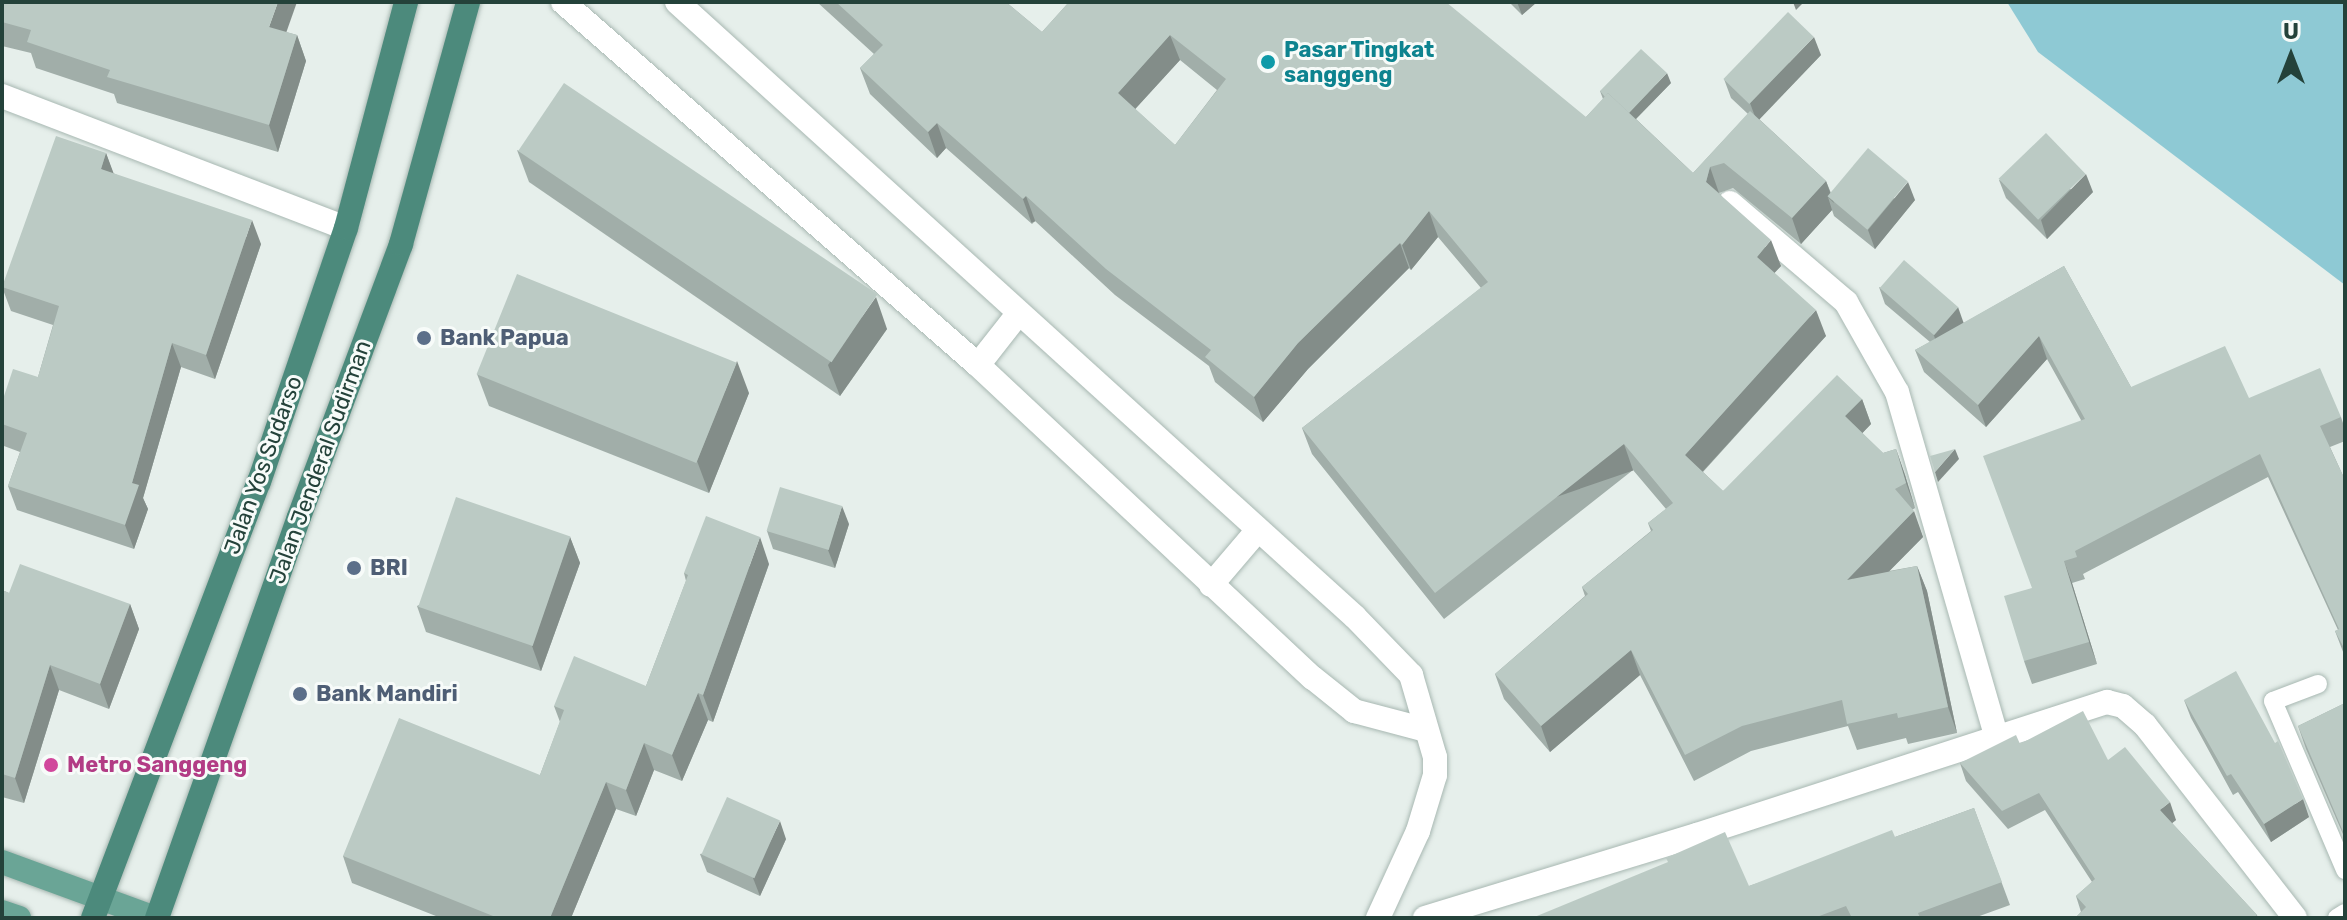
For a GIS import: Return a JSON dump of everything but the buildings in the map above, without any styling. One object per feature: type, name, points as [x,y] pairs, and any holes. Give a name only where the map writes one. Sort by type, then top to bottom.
[{"type":"highway","name":"Jalan Yos Sudarso","points":[[96,907],[259,482],[346,228],[406,2]]},
{"type":"highway","name":"Jalan Jenderal Sudirman","points":[[156,918],[299,517],[401,244],[468,2]]},
{"type":"main road","points":[[2,862],[96,907],[156,918]]},
{"type":"main road","points":[[2,912],[19,918]]},
{"type":"street","points":[[563,2],[978,365],[1211,585],[1354,711],[1426,730]]},
{"type":"street","points":[[677,2],[1355,617],[1411,675],[1435,757],[1435,775],[1418,831],[1378,918]]},
{"type":"street","points":[[2,96],[346,228]]},
{"type":"street","points":[[1730,203],[1846,302],[1897,392],[1997,739]]},
{"type":"street","points":[[978,365],[1018,314]]},
{"type":"street","points":[[1211,585],[1257,531]]},
{"type":"street","points":[[1425,918],[2107,702],[2123,706],[2145,725],[2295,918]]},
{"type":"lane","points":[[2318,684],[2273,701],[2345,870]]},
{"type":"lane","points":[[2337,918],[2345,913]]},
{"type":"water","points":[[2007,2],[2345,2],[2345,285],[2038,52]]},
{"type":"place","name":"Pasar Tingkat sanggeng","points":[[1268,62]]},
{"type":"place","name":"Bank Papua","points":[[424,338]]},
{"type":"place","name":"BRI","points":[[354,568]]},
{"type":"place","name":"Bank Mandiri","points":[[300,694]]},
{"type":"place","name":"Metro Sanggeng","points":[[51,765]]}]
